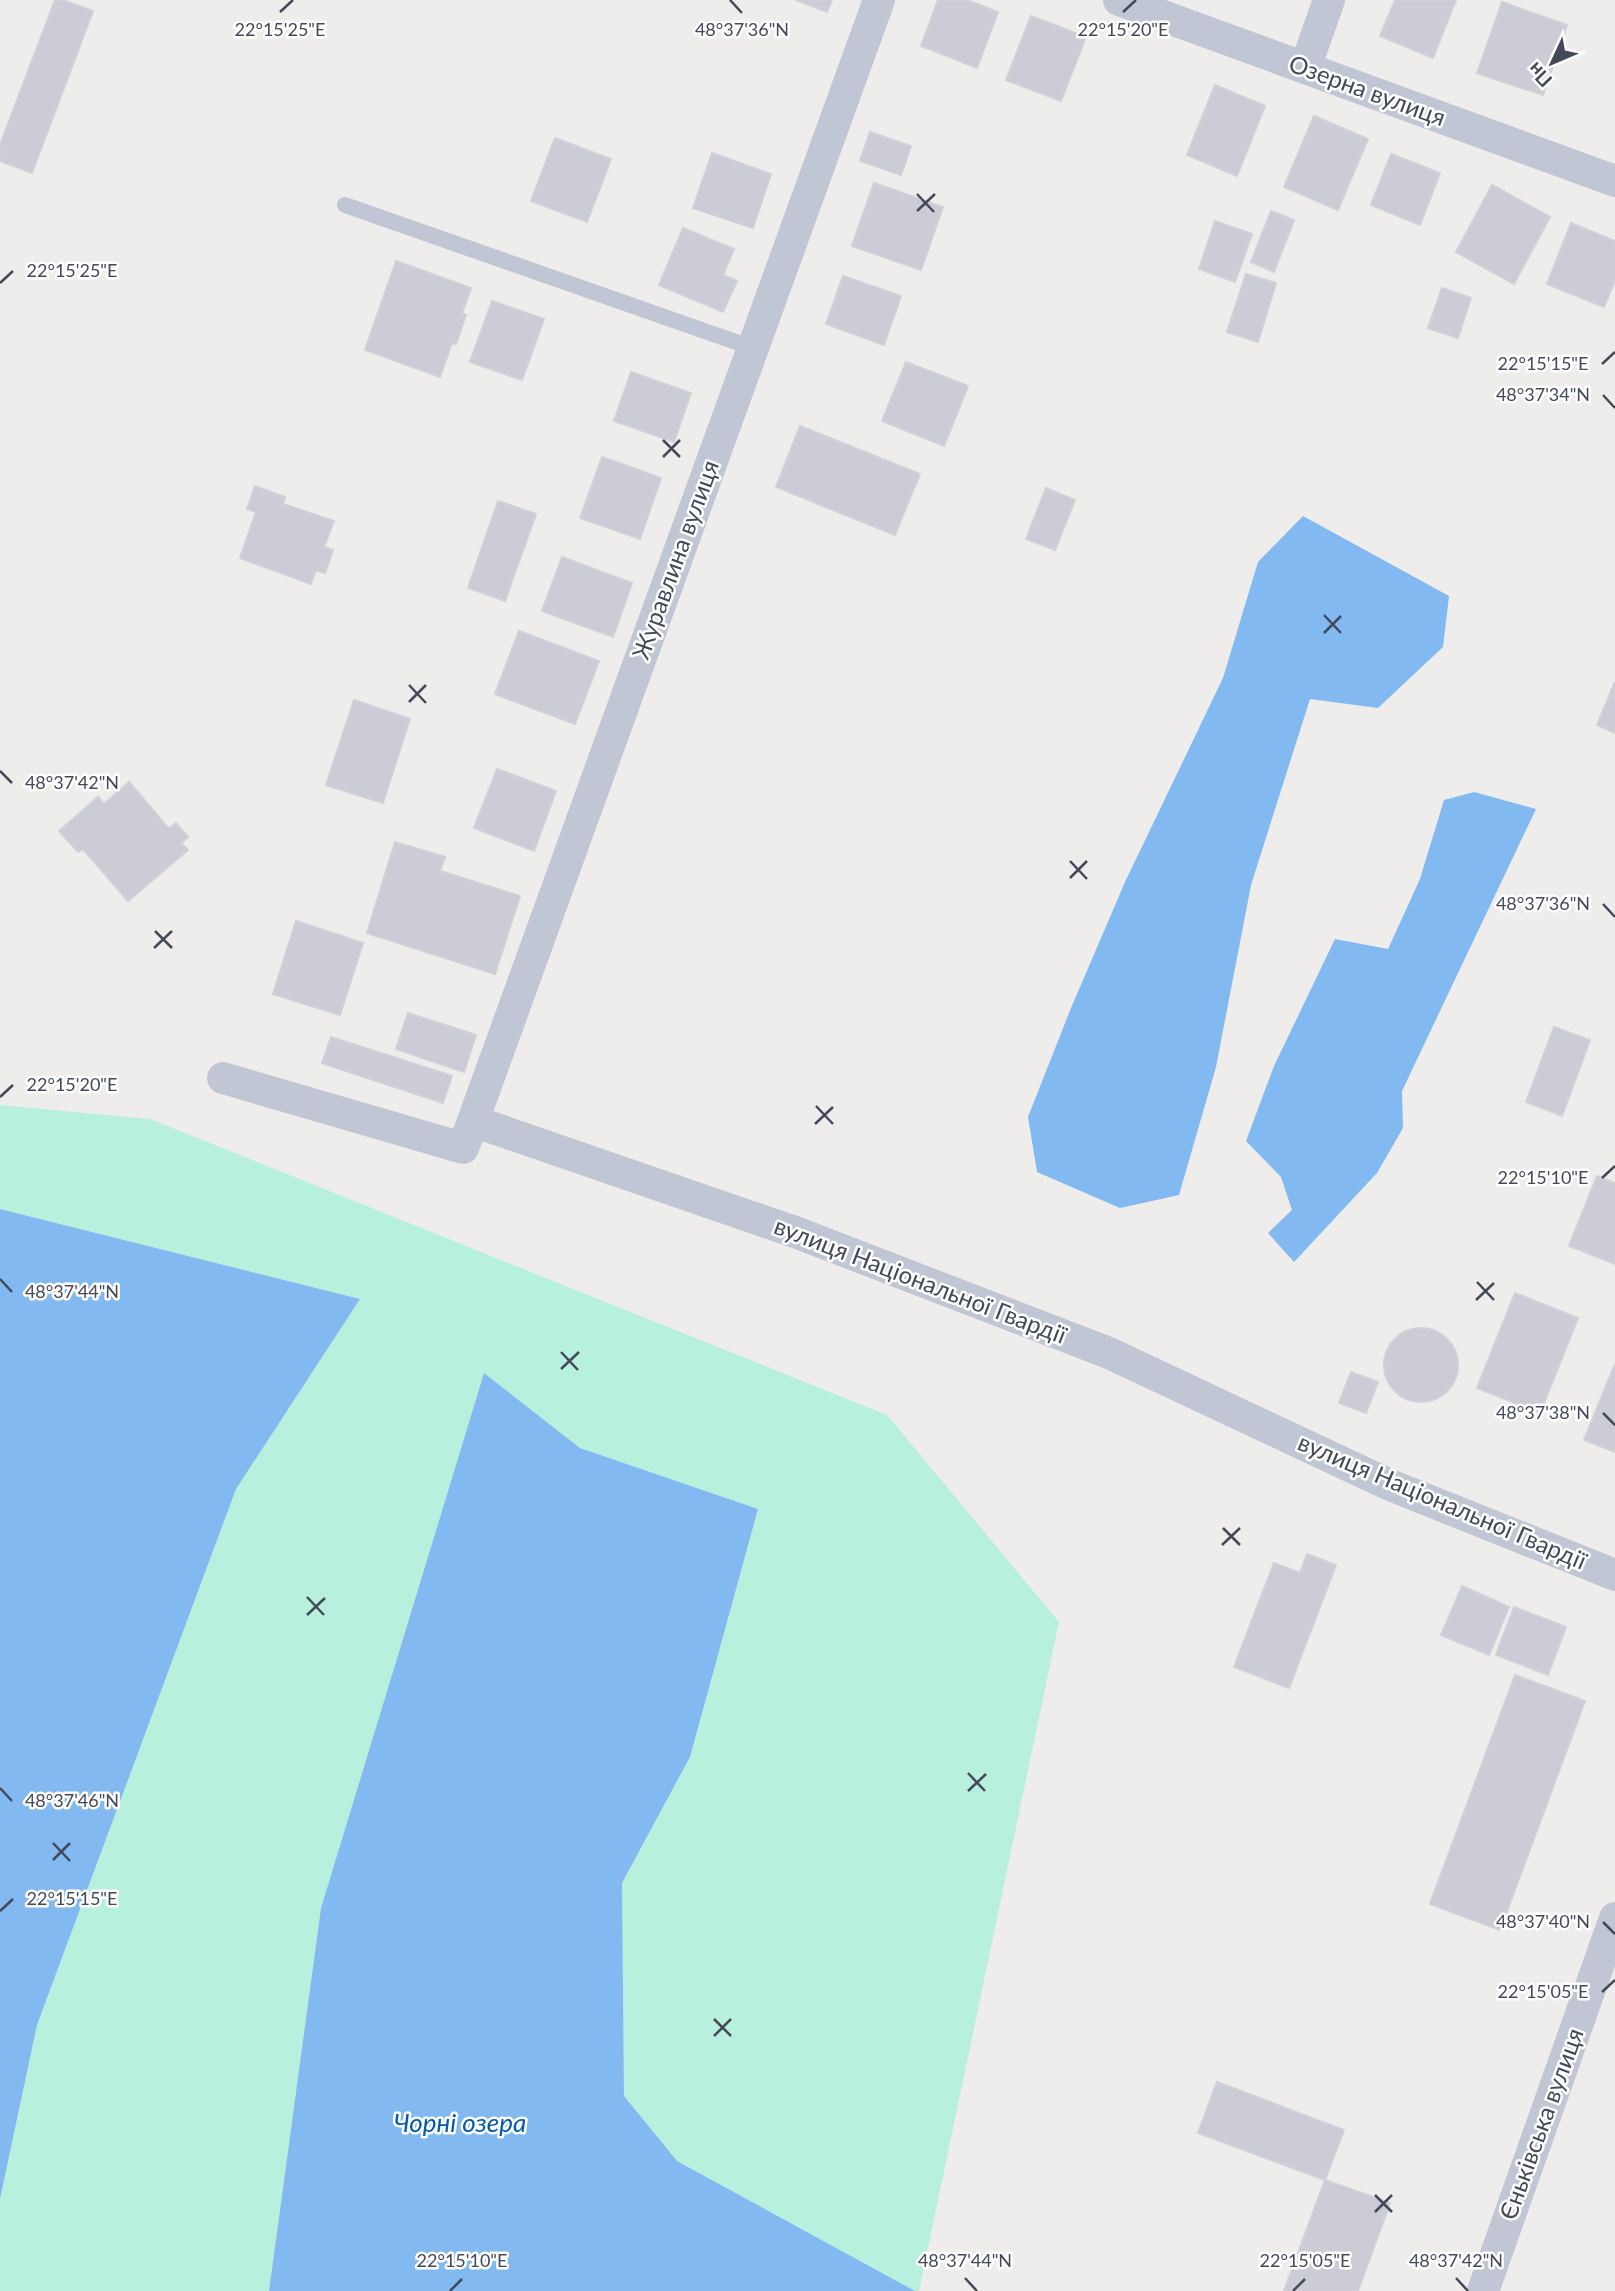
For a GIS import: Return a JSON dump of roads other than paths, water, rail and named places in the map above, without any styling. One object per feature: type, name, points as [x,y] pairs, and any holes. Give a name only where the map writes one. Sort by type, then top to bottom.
[{"type":"street","name":"Журавлина вулиця","points":[[473,1121],[879,0]]},
{"type":"street","name":"Озерна вулиця","points":[[1119,0],[1615,181]]},
{"type":"street","points":[[1305,68],[1329,0]]},
{"type":"street","points":[[223,1078],[463,1148],[473,1121]]},
{"type":"street","name":"вулиця Національної Гвардії","points":[[473,1121],[794,1232],[1109,1353],[1390,1485],[1615,1575]]},
{"type":"street","name":"Єньківська вулиця","points":[[1483,2291],[1615,1918]]},
{"type":"lane","points":[[345,205],[753,348]]},
{"type":"water","points":[[1303,516],[1449,596],[1443,647],[1378,708],[1310,699],[1251,885],[1216,1067],[1179,1195],[1120,1208],[1037,1172],[1028,1117],[1125,882],[1223,678],[1258,562]]},
{"type":"water","points":[[1474,792],[1536,809],[1402,1091],[1403,1128],[1377,1173],[1294,1262],[1268,1233],[1292,1210],[1281,1177],[1246,1141],[1274,1066],[1335,939],[1388,949],[1420,879],[1444,800]]},
{"type":"water","points":[[0,1209],[360,1299],[236,1489],[37,2025],[0,2199]]},
{"type":"water","name":"Чорні озера","points":[[484,1373],[580,1448],[758,1509],[690,1757],[622,1883],[624,2096],[677,2161],[915,2291],[269,2291],[321,1908]]}]
